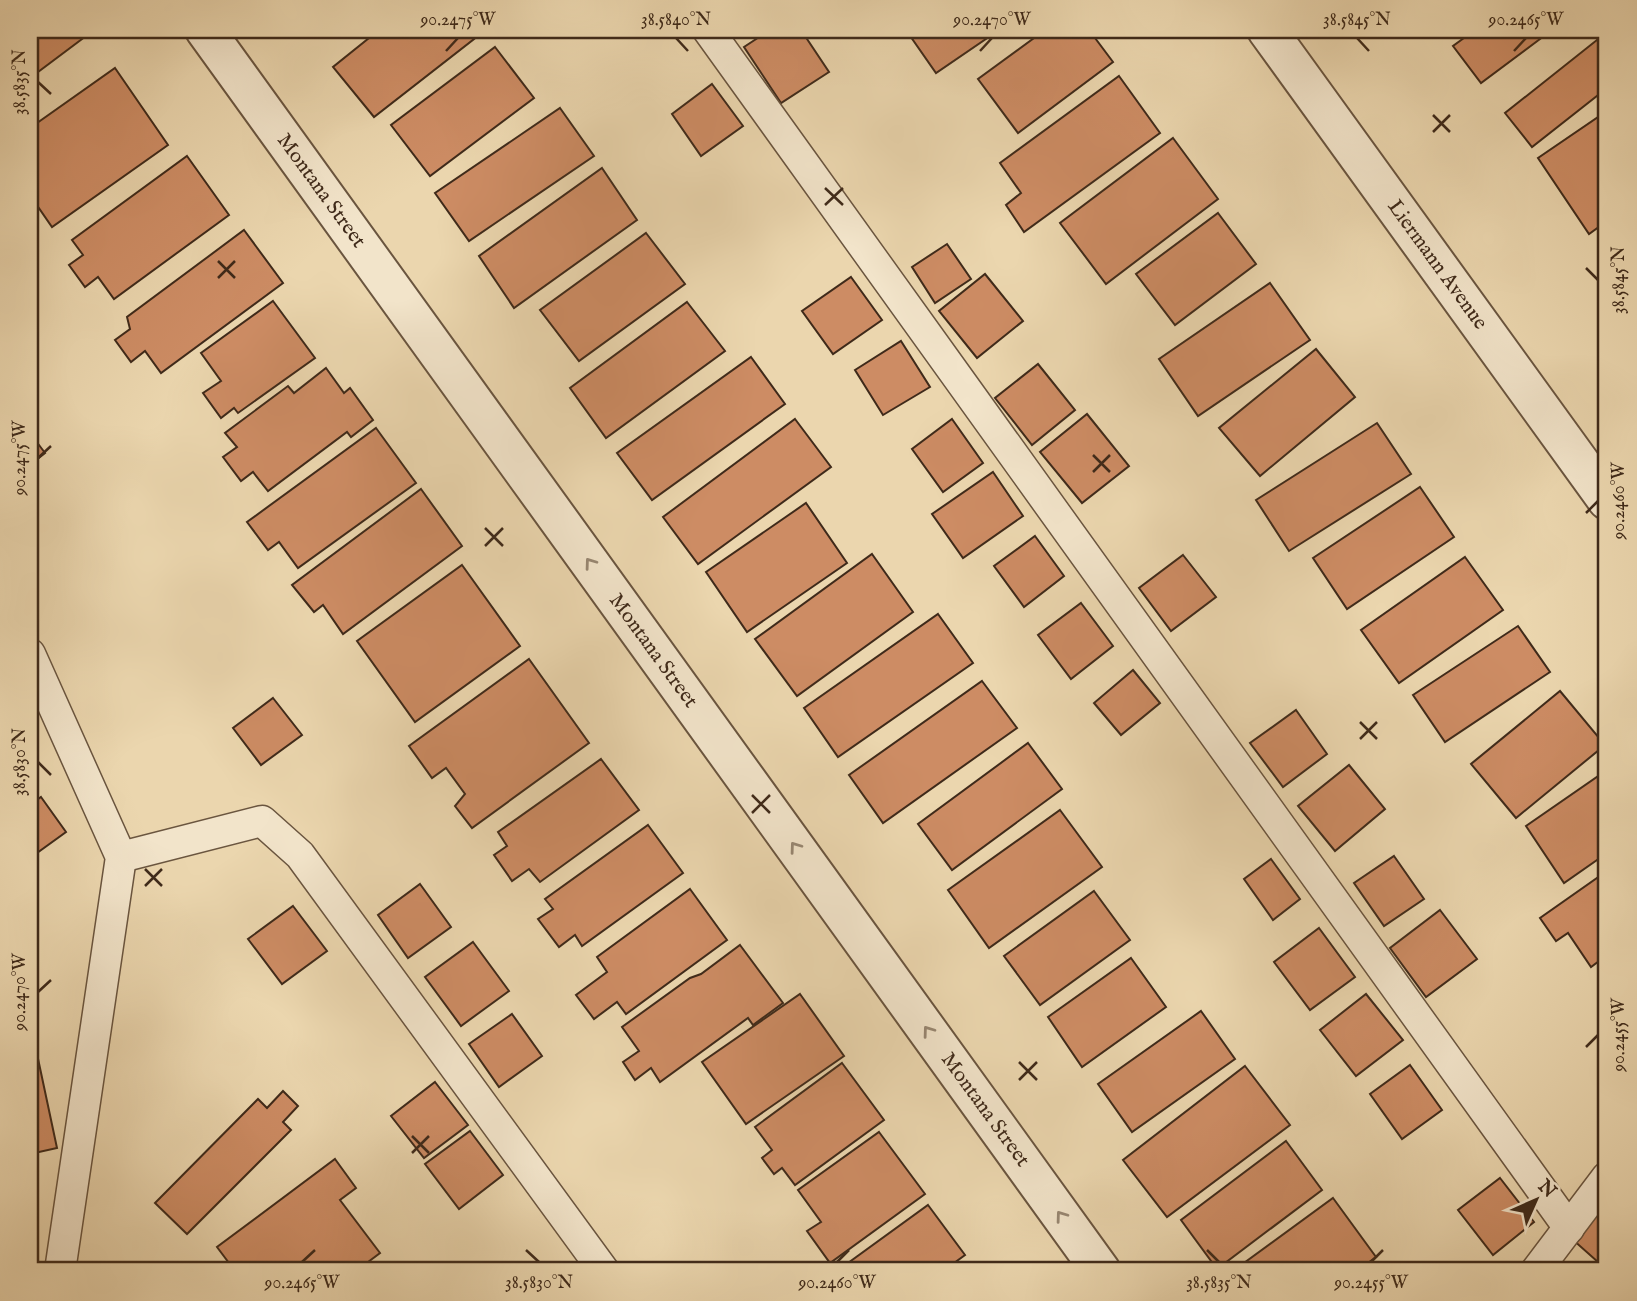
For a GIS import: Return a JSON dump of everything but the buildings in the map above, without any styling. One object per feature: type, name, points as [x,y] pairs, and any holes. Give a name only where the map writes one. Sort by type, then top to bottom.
[{"type":"street","name":"Montana Street","points":[[205,30],[1101,1271]]},
{"type":"street","name":"Liermann Avenue","points":[[1267,30],[1607,500]]},
{"type":"lane","points":[[708,30],[1569,1228]]},
{"type":"lane","points":[[30,654],[121,857],[60,1271]]},
{"type":"lane","points":[[121,857],[262,821],[300,855],[604,1271]]},
{"type":"lane","points":[[1536,1271],[1607,1177]]}]
